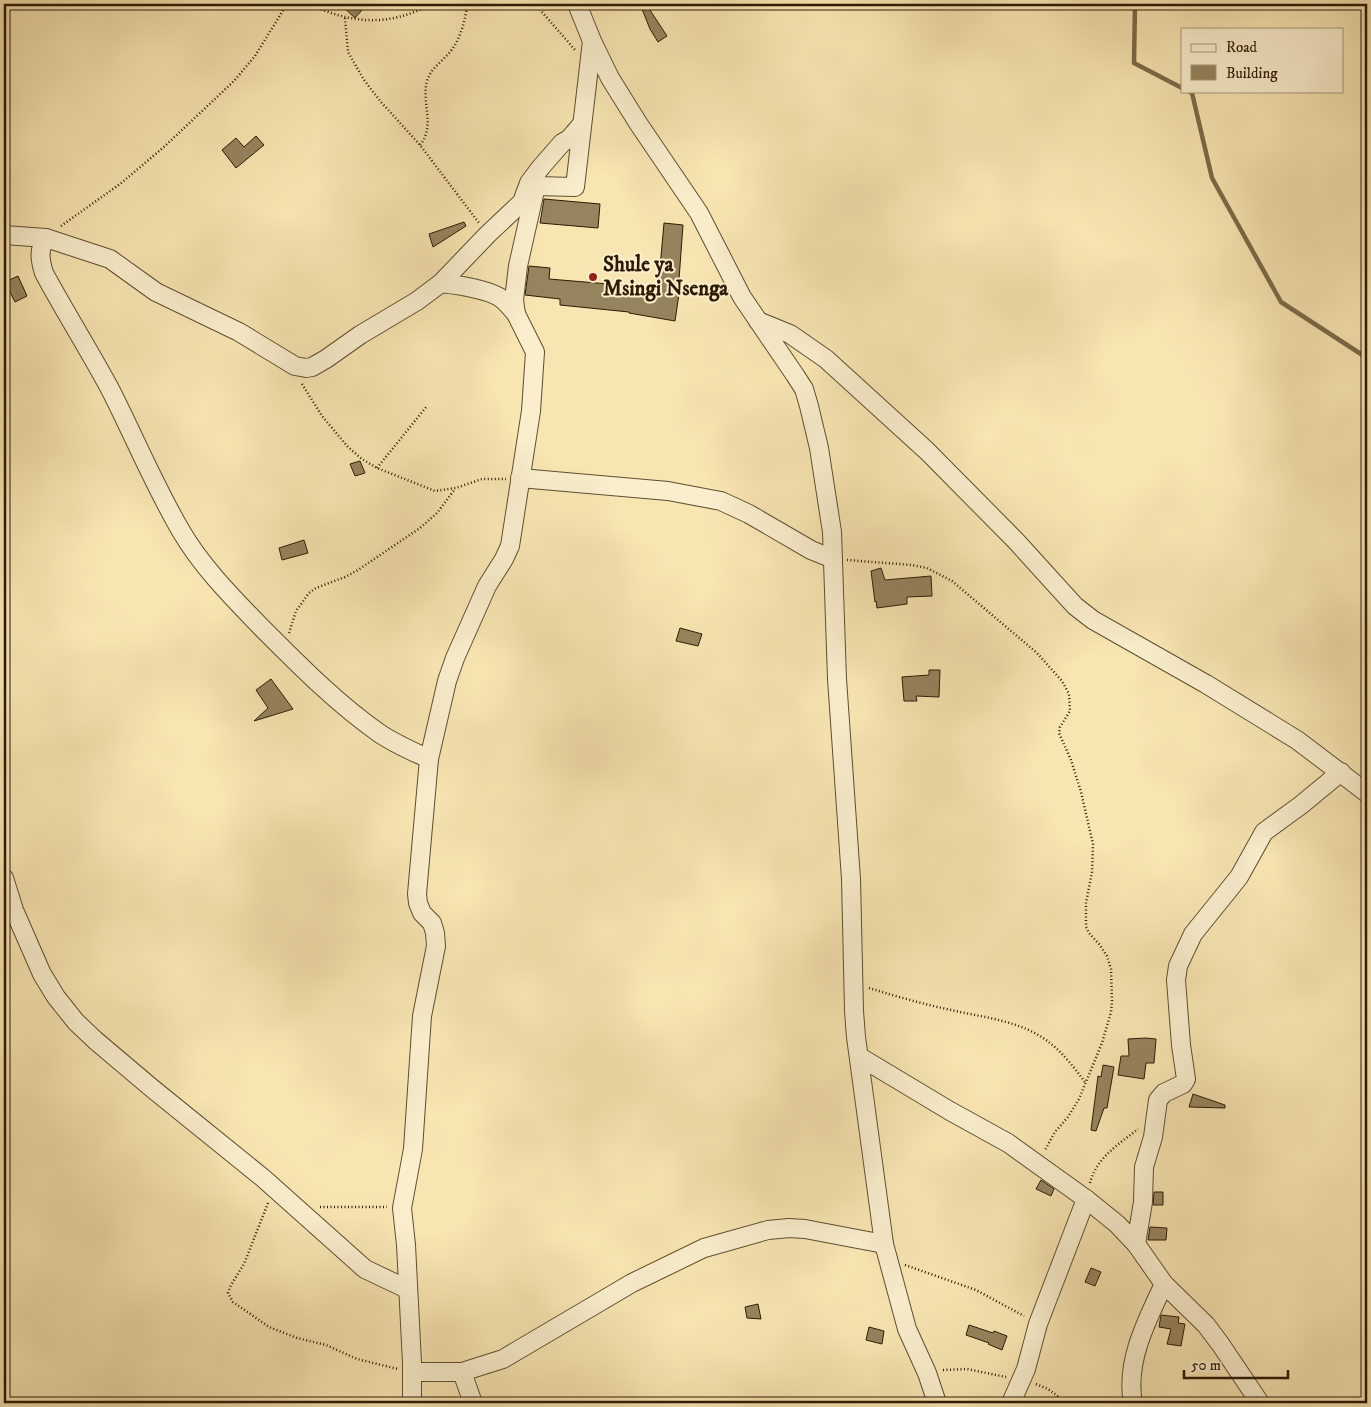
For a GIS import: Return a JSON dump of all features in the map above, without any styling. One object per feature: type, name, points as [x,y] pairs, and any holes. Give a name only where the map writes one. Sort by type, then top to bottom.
[{"type":"street","points":[[577,4],[592,41],[614,85],[699,213],[742,297],[804,389],[820,448],[828,498],[834,559],[837,679],[850,870],[854,1011],[886,1252],[906,1329],[927,1373],[937,1403]]},
{"type":"street","points":[[516,314],[514,300],[518,266],[536,186],[575,187],[592,41]]},
{"type":"street","points":[[4,235],[46,238],[116,262],[156,292],[239,332],[295,366],[306,368],[326,359],[360,335],[417,301],[441,283],[522,202],[530,182],[541,167],[581,125]]},
{"type":"street","points":[[46,238],[40,250],[40,262],[44,273],[110,389],[181,532],[217,581],[332,696],[379,733],[429,759]]},
{"type":"street","points":[[412,1403],[406,1245],[402,1208],[413,1149],[422,1016],[436,946],[432,923],[422,913],[417,894],[429,759],[447,681],[455,658],[487,586],[510,546],[531,412],[535,352],[516,314],[502,299],[460,286],[441,283]]},
{"type":"street","points":[[756,320],[790,334],[810,346],[893,419],[953,476],[1075,606],[1093,620],[1206,684],[1297,740],[1367,793]]},
{"type":"street","points":[[520,478],[668,491],[721,501],[749,514],[811,550],[834,559]]},
{"type":"street","points":[[1136,1244],[1143,1202],[1144,1167],[1153,1137],[1158,1100],[1164,1093],[1183,1084],[1186,1079],[1176,994],[1178,966],[1183,954],[1193,934],[1239,876],[1264,832],[1341,772]]},
{"type":"street","points":[[4,878],[18,919],[42,974],[56,997],[76,1022],[256,1172],[365,1269],[407,1289]]},
{"type":"street","points":[[860,1057],[1018,1149],[1117,1224],[1136,1244],[1164,1284],[1206,1325],[1260,1403]]},
{"type":"street","points":[[1011,1403],[1022,1381],[1031,1355],[1038,1324],[1086,1199]]},
{"type":"street","points":[[412,1372],[462,1372],[503,1360],[632,1283],[704,1248],[768,1230],[805,1229],[886,1252]]},
{"type":"street","points":[[1133,1403],[1132,1373],[1141,1334],[1164,1284]]},
{"type":"street","points":[[462,1372],[473,1403]]},
{"type":"path","points":[[46,238],[120,184],[165,146],[234,81],[255,56],[287,4]]},
{"type":"path","points":[[308,4],[345,18],[362,21],[386,20],[415,12],[432,4]]},
{"type":"path","points":[[420,145],[425,140],[428,130],[426,83],[430,74],[453,47],[463,24],[467,4]]},
{"type":"path","points":[[535,4],[589,65]]},
{"type":"path","points":[[345,18],[348,52],[354,65],[381,102],[420,145],[488,234]]},
{"type":"path","points":[[295,366],[308,394],[334,432],[348,448],[378,468],[436,491],[456,488],[482,479],[520,478]]},
{"type":"path","points":[[378,468],[427,406]]},
{"type":"path","points":[[288,654],[291,622],[296,611],[309,593],[316,588],[358,570],[420,528],[437,513],[456,488]]},
{"type":"path","points":[[834,559],[912,565],[940,573],[952,581],[1037,654],[1062,681],[1066,689],[1070,701],[1070,711],[1060,727],[1059,733],[1076,776],[1093,844],[1092,872],[1086,903],[1086,927],[1107,956],[1111,969],[1111,1012],[1098,1055],[1079,1099],[1055,1132],[1037,1165]]},
{"type":"path","points":[[854,983],[950,1010],[990,1017],[1042,1037],[1060,1052],[1085,1082]]},
{"type":"path","points":[[1086,1199],[1091,1178],[1100,1161],[1140,1127]]},
{"type":"path","points":[[276,1190],[262,1216],[244,1264],[231,1285],[228,1293],[230,1298],[268,1327],[297,1338],[326,1345],[370,1363],[412,1372]]},
{"type":"path","points":[[296,1208],[354,1206],[402,1208]]},
{"type":"path","points":[[886,1252],[976,1290],[1038,1324]]},
{"type":"path","points":[[927,1373],[957,1368],[994,1373],[1048,1389],[1067,1403]]},
{"type":"path","points":[[758,1396],[760,1403]]},
{"type":"building","points":[[340,4],[355,4],[362,10],[355,18]]},
{"type":"building","points":[[640,4],[646,4],[667,36],[658,42],[650,29]]},
{"type":"building","points":[[256,136],[264,145],[236,168],[222,150],[236,138],[244,147]]},
{"type":"building","points":[[544,199],[600,204],[598,228],[540,223]]},
{"type":"building","points":[[464,222],[466,226],[433,247],[429,234]]},
{"type":"building","points":[[664,223],[683,225],[679,294],[675,321],[629,312],[560,305],[560,299],[525,295],[529,266],[550,268],[549,279],[658,290]]},
{"type":"building","points":[[18,276],[27,296],[15,302],[5,282]]},
{"type":"building","points":[[360,461],[365,473],[355,476],[350,464]]},
{"type":"building","points":[[304,540],[308,553],[282,560],[279,548]]},
{"type":"building","points":[[881,568],[885,580],[931,576],[932,596],[907,597],[907,604],[877,608],[871,571]]},
{"type":"building","points":[[680,628],[702,634],[698,646],[676,641]]},
{"type":"building","points":[[929,670],[940,670],[939,697],[916,696],[917,701],[904,701],[902,677],[929,675]]},
{"type":"building","points":[[271,679],[293,709],[254,721],[268,708],[256,690]]},
{"type":"building","points":[[1128,1039],[1156,1039],[1154,1063],[1146,1063],[1144,1079],[1118,1075],[1121,1056],[1129,1056]]},
{"type":"building","points":[[1103,1065],[1114,1067],[1107,1108],[1104,1108],[1096,1131],[1091,1130],[1098,1076],[1101,1077]]},
{"type":"building","points":[[1193,1094],[1225,1105],[1225,1108],[1189,1107]]},
{"type":"building","points":[[1041,1180],[1054,1189],[1051,1196],[1036,1189]]},
{"type":"building","points":[[1154,1192],[1163,1192],[1163,1205],[1153,1205]]},
{"type":"building","points":[[1150,1227],[1167,1228],[1166,1240],[1148,1240]]},
{"type":"building","points":[[1091,1268],[1101,1272],[1095,1286],[1085,1282]]},
{"type":"building","points":[[758,1304],[761,1319],[747,1318],[745,1307]]},
{"type":"building","points":[[1161,1315],[1179,1317],[1178,1323],[1185,1324],[1181,1346],[1167,1344],[1171,1329],[1159,1327]]},
{"type":"building","points":[[969,1325],[1007,1336],[1002,1350],[966,1335]]},
{"type":"building","points":[[869,1327],[884,1331],[882,1344],[866,1340]]},
{"type":"waterway","points":[[1135,4],[1134,63],[1181,87]]},
{"type":"waterway","points":[[1190,92],[1192,93],[1212,178],[1281,302],[1367,358]]},
{"type":"place","name":"Shule ya Msingi Nsenga","points":[[593,277]]}]
